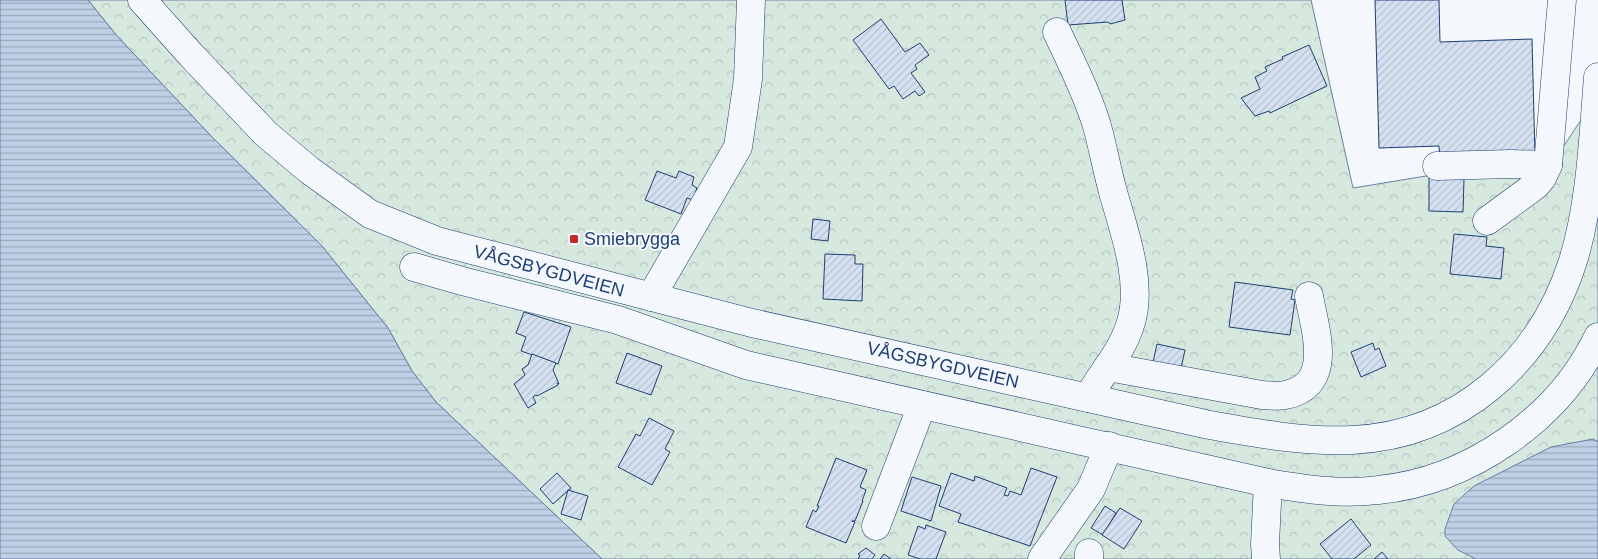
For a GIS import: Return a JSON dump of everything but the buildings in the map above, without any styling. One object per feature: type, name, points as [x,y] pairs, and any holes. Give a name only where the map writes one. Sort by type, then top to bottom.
[{"type":"main road","name":"VÅGSBYGDVEIEN","points":[[142,0],[266,134],[309,170],[370,214],[437,241],[752,323],[1256,434],[1305,440],[1354,440],[1404,431],[1443,417],[1474,400],[1509,371],[1525,353],[1538,336],[1557,303],[1577,245],[1586,198],[1598,77]]},
{"type":"main road","points":[[651,297],[738,147],[748,79],[751,0]]},
{"type":"main road","points":[[1487,221],[1536,185],[1542,178],[1548,165],[1562,0]]},
{"type":"main road","points":[[1057,32],[1086,94],[1096,125],[1132,266],[1135,290],[1131,323],[1119,351],[1096,382],[1088,398]]},
{"type":"main road","points":[[1437,166],[1548,165]]},
{"type":"main road","name":"VÅGSBYGDVEIEN","points":[[414,267],[618,320],[746,366],[1268,483],[1330,492],[1377,491],[1402,487],[1436,477],[1491,452],[1535,420],[1561,393],[1598,340]]},
{"type":"main road","points":[[1108,366],[1262,395],[1283,396],[1295,393],[1307,386],[1314,377],[1318,366],[1318,347],[1309,296]]},
{"type":"main road","points":[[876,526],[922,405]]},
{"type":"main road","points":[[1042,559],[1091,489],[1109,446]]},
{"type":"main road","points":[[1266,559],[1268,483]]},
{"type":"green space","points":[[88,0],[1311,0],[1353,188],[1493,165],[1550,167],[1598,94],[1598,442],[1593,439],[1476,559],[602,559],[436,402],[412,371],[388,328],[322,246],[212,137],[117,36]]},
{"type":"water","points":[[0,0],[88,0],[117,36],[212,137],[322,246],[388,328],[412,371],[436,402],[602,559],[0,559]]},
{"type":"water","points":[[1593,439],[1598,442],[1598,559],[1476,559],[1458,550],[1445,536],[1445,529],[1454,504],[1474,486],[1551,447]]},
{"type":"place","name":"Smiebrygga","points":[[574,239]]}]
